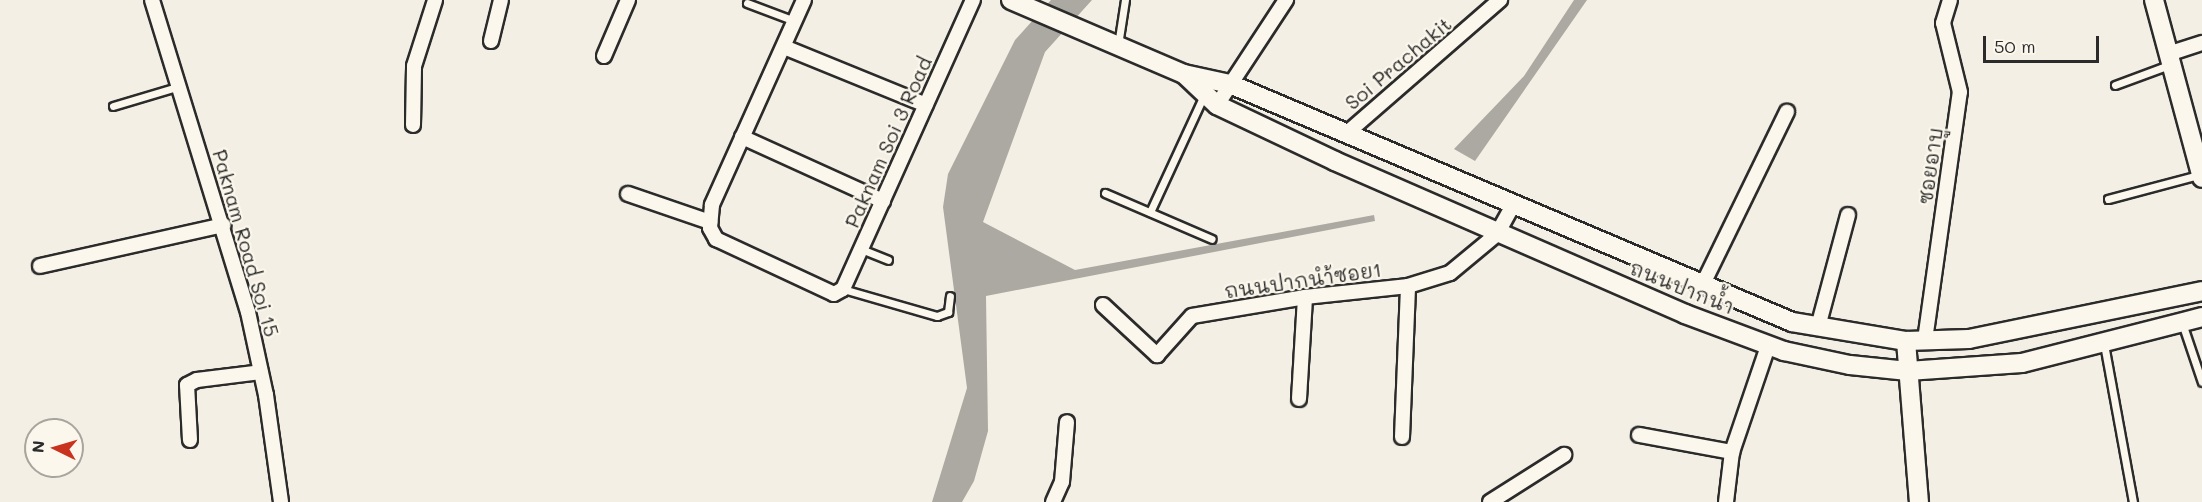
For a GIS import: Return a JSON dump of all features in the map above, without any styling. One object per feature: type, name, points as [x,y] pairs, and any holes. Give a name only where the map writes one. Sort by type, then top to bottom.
[{"type":"street","name":"Paknam Road Soi 15","points":[[152,0],[223,225],[261,372],[281,502]]},
{"type":"street","points":[[413,125],[414,66],[435,0]]},
{"type":"street","points":[[490,41],[501,0]]},
{"type":"street","points":[[604,56],[628,0]]},
{"type":"street","points":[[804,0],[712,205],[710,222],[716,238],[839,292]]},
{"type":"street","name":"Paknam Soi 3 Road","points":[[839,292],[883,201],[972,0]]},
{"type":"street","name":"ถนนปากน้ำ","points":[[1011,0],[1096,39],[1184,74],[1497,234],[1768,346],[1850,365],[1908,371],[2022,363],[2104,344],[2202,317]]},
{"type":"street","points":[[1216,90],[1286,0]]},
{"type":"street","name":"Soi Prachakit","points":[[1347,133],[1500,0]]},
{"type":"street","name":"ซอยอาบู","points":[[1925,340],[1960,92],[1943,24],[1950,0]]},
{"type":"street","points":[[2154,0],[2169,59],[2196,135],[2202,176]]},
{"type":"street","points":[[2169,59],[2202,43]]},
{"type":"street","points":[[784,47],[926,105]]},
{"type":"street","name":"ถนนปากน้ำ","points":[[1216,90],[1347,133],[1702,286],[1792,322],[1906,341],[1969,339],[2202,291]]},
{"type":"street","points":[[1702,286],[1787,112]]},
{"type":"street","points":[[742,137],[883,201]]},
{"type":"street","points":[[628,195],[710,222]]},
{"type":"street","name":"ถนนปากนำ้ซอย1","points":[[1103,305],[1157,355],[1192,316],[1305,297],[1408,286],[1450,273],[1497,234],[1513,205]]},
{"type":"street","points":[[1818,327],[1848,214]]},
{"type":"street","points":[[40,266],[223,225]]},
{"type":"street","points":[[1402,437],[1408,286]]},
{"type":"street","points":[[1299,399],[1305,297]]},
{"type":"street","points":[[1906,341],[1919,502]]},
{"type":"street","points":[[1726,502],[1732,452],[1768,346]]},
{"type":"street","points":[[190,440],[188,385],[197,380],[261,372]]},
{"type":"street","points":[[1053,502],[1062,482],[1067,422]]},
{"type":"street","points":[[1639,435],[1732,452]]},
{"type":"street","points":[[1490,502],[1564,455]]},
{"type":"lane","points":[[1117,47],[1125,0]]},
{"type":"lane","points":[[747,3],[795,21]]},
{"type":"lane","points":[[2115,85],[2169,59]]},
{"type":"lane","points":[[113,106],[180,86]]},
{"type":"lane","points":[[1150,212],[1216,90]]},
{"type":"lane","points":[[2108,199],[2202,176]]},
{"type":"lane","points":[[1105,193],[1212,239]]},
{"type":"lane","points":[[861,249],[888,261]]},
{"type":"lane","points":[[839,292],[937,316],[948,312],[950,296]]},
{"type":"lane","points":[[2182,322],[2202,382]]},
{"type":"lane","points":[[2104,344],[2133,502]]},
{"type":"shaded area","points":[[1051,0],[1092,0],[1045,52],[983,222],[1075,270],[1374,215],[1375,221],[986,296],[988,431],[974,481],[962,502],[932,502],[967,388],[943,207],[948,174],[1015,40]]},
{"type":"shaded area","points":[[1574,0],[1587,0],[1475,161],[1454,149],[1524,76]]}]
